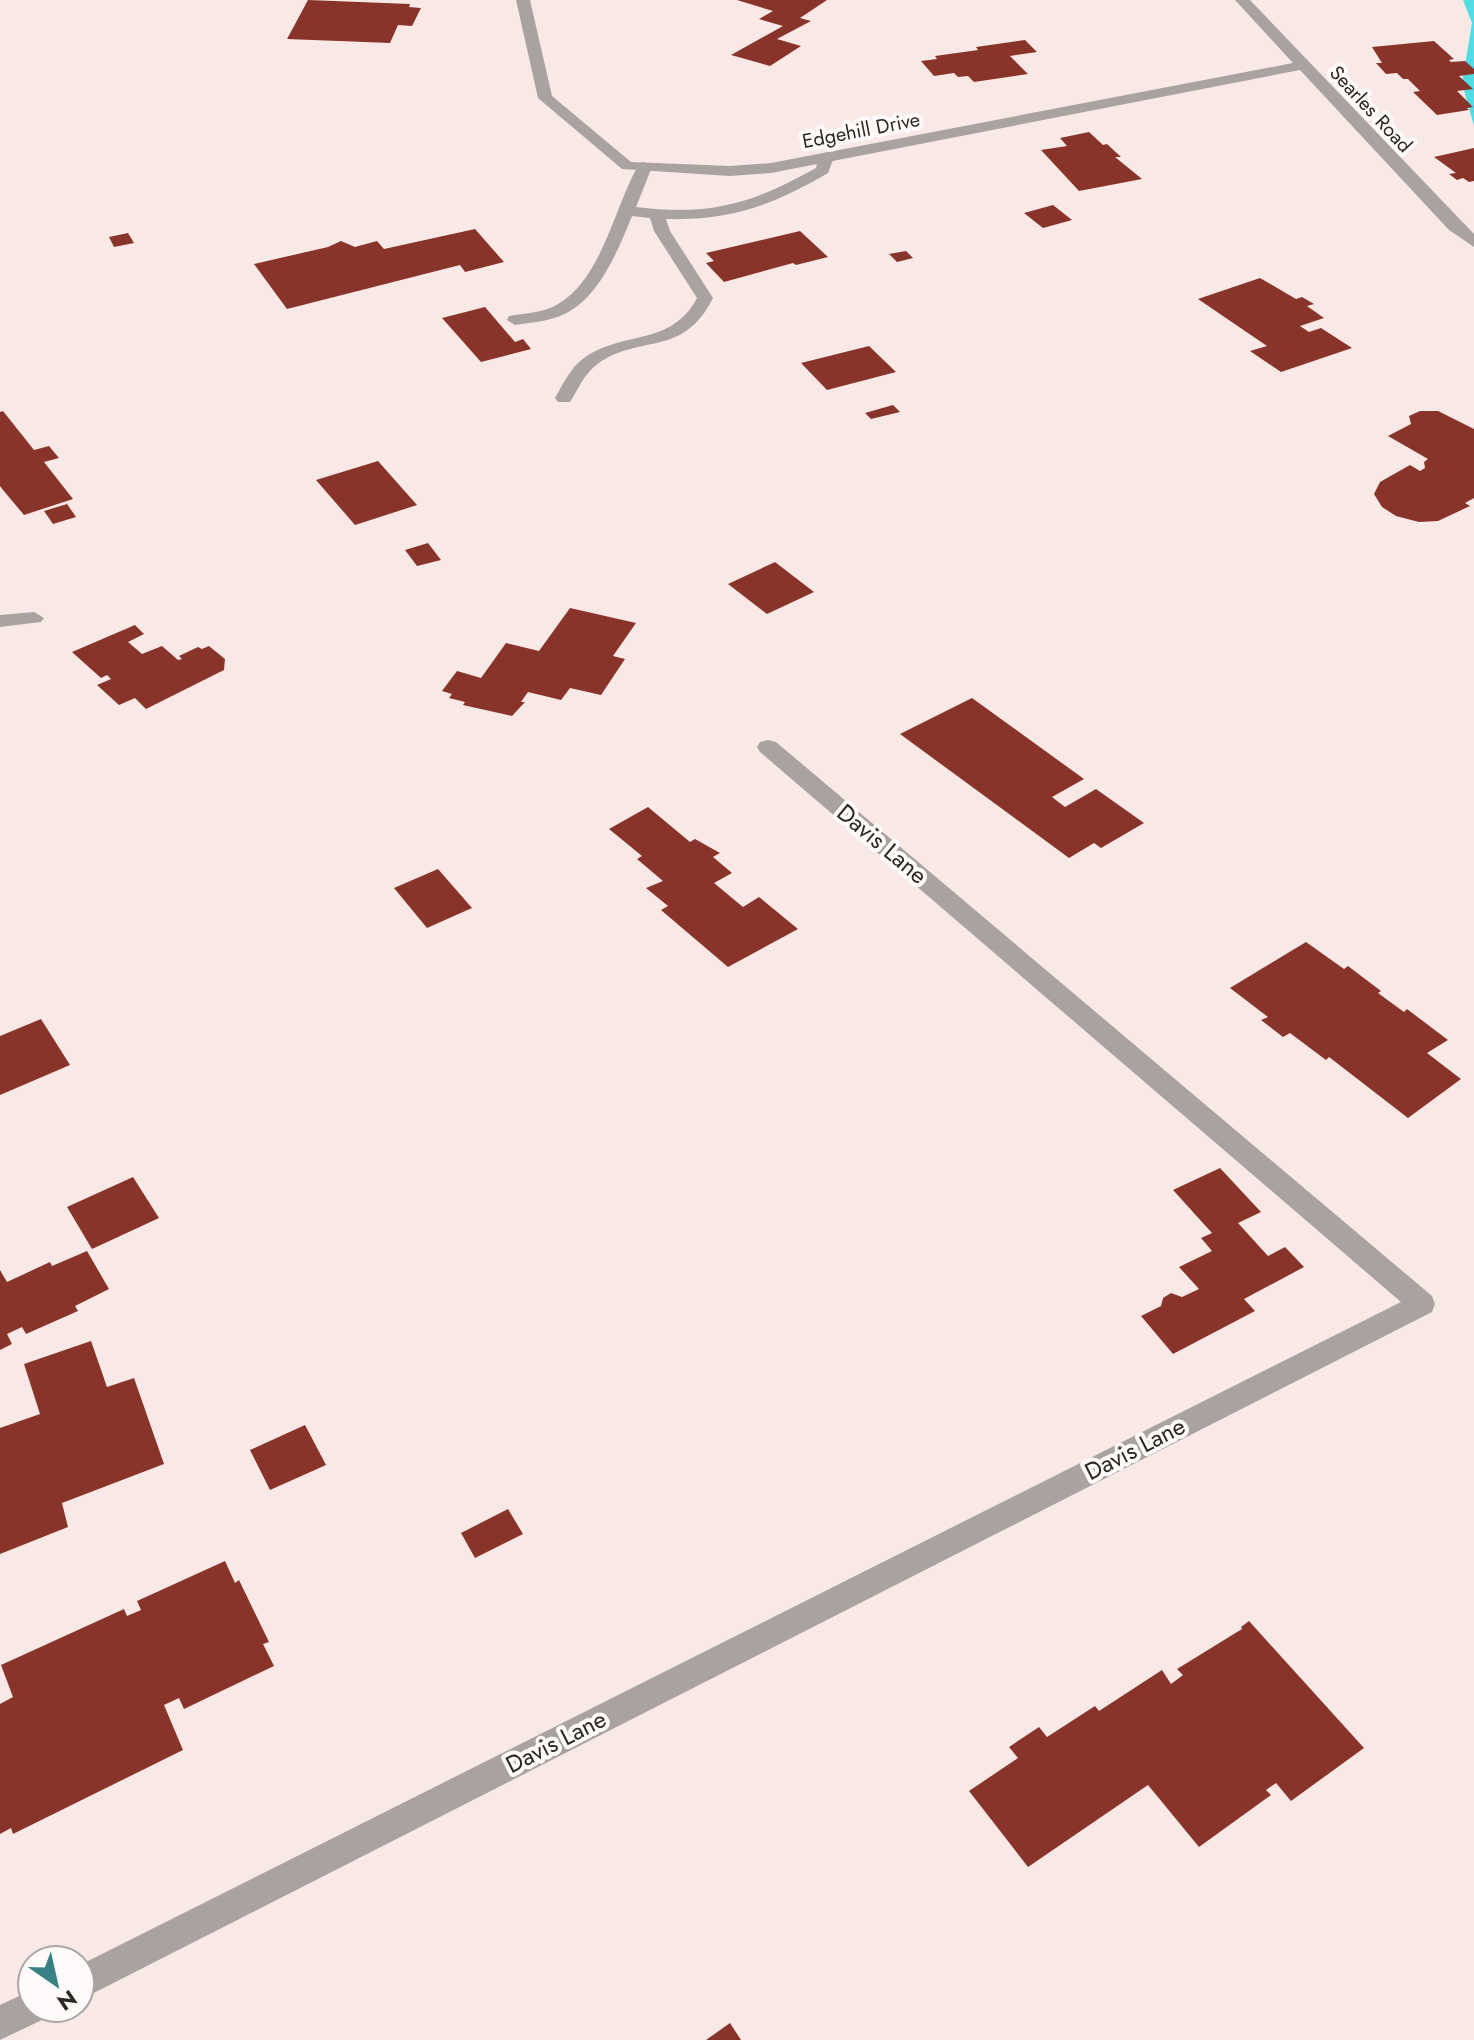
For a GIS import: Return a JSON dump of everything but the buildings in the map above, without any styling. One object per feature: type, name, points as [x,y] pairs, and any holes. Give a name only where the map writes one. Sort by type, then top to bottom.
[{"type":"street","name":"Edgehill Drive","points":[[523,0],[545,98],[627,166],[730,171],[771,168],[1303,65]]},
{"type":"street","name":"Searles Road","points":[[1242,0],[1455,227],[1474,242]]},
{"type":"street","points":[[628,211],[657,215],[738,209],[783,193],[823,170],[826,157]]},
{"type":"street","points":[[515,320],[564,309],[578,297],[628,211],[644,167]]},
{"type":"street","points":[[564,398],[580,370],[595,358],[674,333],[691,323],[700,312],[705,298],[662,231],[657,215]]},
{"type":"street","points":[[0,621],[34,618]]},
{"type":"street","name":"Davis Lane","points":[[96,1975],[1422,1304],[768,747]]},
{"type":"water","points":[[1463,0],[1474,0],[1474,126],[1462,83],[1472,23]]}]
